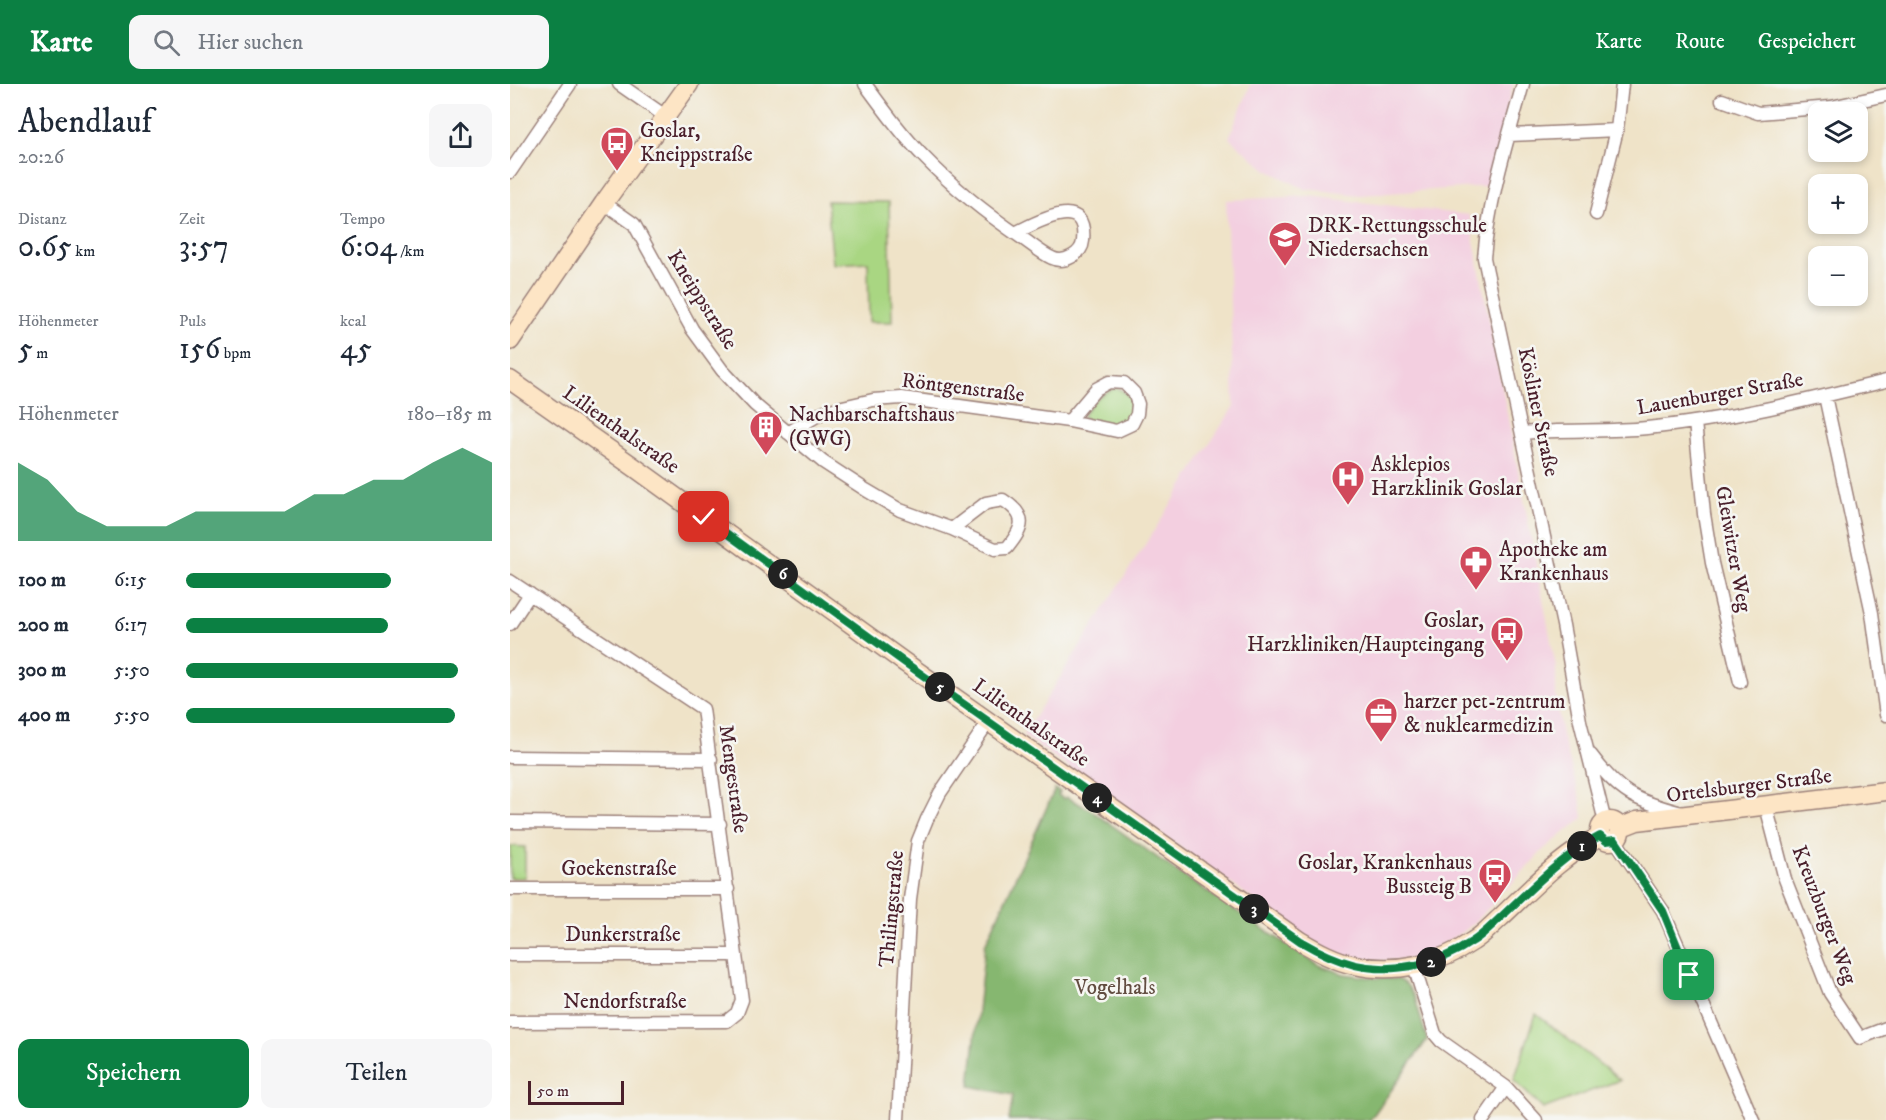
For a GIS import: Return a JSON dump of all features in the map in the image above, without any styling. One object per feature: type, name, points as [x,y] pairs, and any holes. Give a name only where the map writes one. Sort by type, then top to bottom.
[{"type":"street","points":[[510,172],[570,84]]},
{"type":"street","points":[[619,84],[665,116]]},
{"type":"street","points":[[510,341],[689,84]]},
{"type":"street","points":[[865,84],[925,158],[968,199],[1015,233],[1054,260],[1067,259],[1077,254],[1083,246],[1084,232],[1078,220],[1068,214],[1059,213],[1015,233]]},
{"type":"street","name":"Kösliner Straße","points":[[1523,84],[1494,190],[1484,258],[1561,616],[1580,721],[1610,832]]},
{"type":"street","points":[[1596,214],[1617,130],[1622,84]]},
{"type":"street","points":[[1722,100],[1758,113],[1831,107],[1886,95]]},
{"type":"street","points":[[1509,135],[1617,130]]},
{"type":"street","name":"Kneippstraße","points":[[604,203],[634,224],[692,329],[722,370],[755,405],[823,462],[858,486],[900,510],[995,549],[1007,548],[1018,535],[1021,521],[1016,508],[1003,500],[986,503],[952,530]]},
{"type":"street","points":[[510,350],[521,334],[525,320]]},
{"type":"street","name":"Lilienthalstraße","points":[[510,380],[1300,941],[1325,955],[1356,965],[1378,968],[1414,966],[1444,956],[1474,941],[1563,860],[1584,844],[1610,832]]},
{"type":"street","name":"Lauenburger Straße","points":[[1523,433],[1605,430],[1695,422],[1825,396],[1886,381]]},
{"type":"street","name":"Röntgenstraße","points":[[788,433],[825,411],[873,400],[902,398],[1069,421],[1117,431],[1132,424],[1137,414],[1138,404],[1134,393],[1124,383],[1109,382],[1096,389],[1069,421]]},
{"type":"street","points":[[1825,396],[1872,613],[1886,715]]},
{"type":"street","name":"Gleiwitzer Weg","points":[[1695,422],[1704,514],[1712,563],[1740,682]]},
{"type":"street","name":"Mengestraße","points":[[510,581],[703,709],[742,1000],[737,1013]]},
{"type":"street","points":[[510,624],[530,594]]},
{"type":"street","name":"Thilingstraße","points":[[898,1120],[910,899],[918,840],[940,793],[989,721]]},
{"type":"street","name":"Kösliner Straße","points":[[1587,750],[1608,778],[1622,790],[1658,807],[1691,815]]},
{"type":"street","points":[[510,757],[711,759]]},
{"type":"street","name":"Ortelsburger Straße","points":[[1610,832],[1637,821],[1886,791]]},
{"type":"street","name":"Kreuzburger Weg","points":[[1766,806],[1785,879],[1830,993],[1860,1038],[1886,1028]]},
{"type":"street","points":[[510,822],[720,824]]},
{"type":"street","points":[[1610,832],[1663,911],[1753,1120]]},
{"type":"street","name":"Goekenstraße","points":[[510,889],[728,889]]},
{"type":"street","name":"Dunkerstraße","points":[[510,955],[736,954]]},
{"type":"street","points":[[1414,966],[1435,1034],[1446,1046],[1506,1087],[1536,1120]]},
{"type":"street","name":"Nendorfstraße","points":[[510,1022],[727,1021],[737,1013]]},
{"type":"street","points":[[1483,1120],[1506,1087]]},
{"type":"shaded area","points":[[1251,84],[1513,84],[1489,186],[1360,195],[1305,189],[1267,170],[1229,138]]},
{"type":"shaded area","name":"Asklepios Harzklinik Goslar","points":[[1309,196],[1469,215],[1556,667],[1556,697],[1562,735],[1580,798],[1583,818],[1544,849],[1506,890],[1503,888],[1496,895],[1499,898],[1466,930],[1417,959],[1376,961],[1345,956],[1320,947],[1023,735],[1234,406],[1226,200]]},
{"type":"green space","points":[[827,201],[889,202],[892,322],[869,322],[868,262],[833,264]]},
{"type":"green space","points":[[1117,388],[1128,394],[1132,400],[1133,408],[1128,420],[1113,425],[1084,419],[1083,415],[1093,401]]},
{"type":"green space","name":"Vogelhals","points":[[1055,789],[1060,792],[1058,795],[1089,809],[1179,873],[1318,965],[1344,974],[1398,979],[1407,985],[1415,998],[1427,1040],[1370,1120],[1009,1120],[1013,1095],[970,1086],[985,945]]},
{"type":"green space","points":[[510,846],[525,847],[525,878],[510,878]]},
{"type":"green space","points":[[1536,1014],[1620,1080],[1543,1109],[1514,1080]]},
{"type":"place","name":"Goslar, Kneippstraße","points":[[617,172]]},
{"type":"place","name":"DRK-Rettungsschule Niedersachsen","points":[[1285,267]]},
{"type":"place","name":"Nachbarschaftshaus (GWG)","points":[[766,456]]},
{"type":"place","name":"Asklepios Harzklinik Goslar","points":[[1348,506]]},
{"type":"place","name":"Apotheke am Krankenhaus","points":[[1476,591]]},
{"type":"place","name":"Goslar, Harzkliniken/Haupteingang","points":[[1507,662]]},
{"type":"place","name":"harzer pet-zentrum & nuklearmedizin","points":[[1381,743]]},
{"type":"place","name":"Goslar, Krankenhaus Bussteig B","points":[[1495,904]]},
{"type":"route","points":[[704,517],[1185,861],[1300,941],[1325,955],[1356,965],[1378,968],[1414,966],[1444,956],[1474,941],[1563,860],[1584,844],[1600,836],[1609,842],[1615,840],[1653,893],[1663,911],[1689,975]]}]
